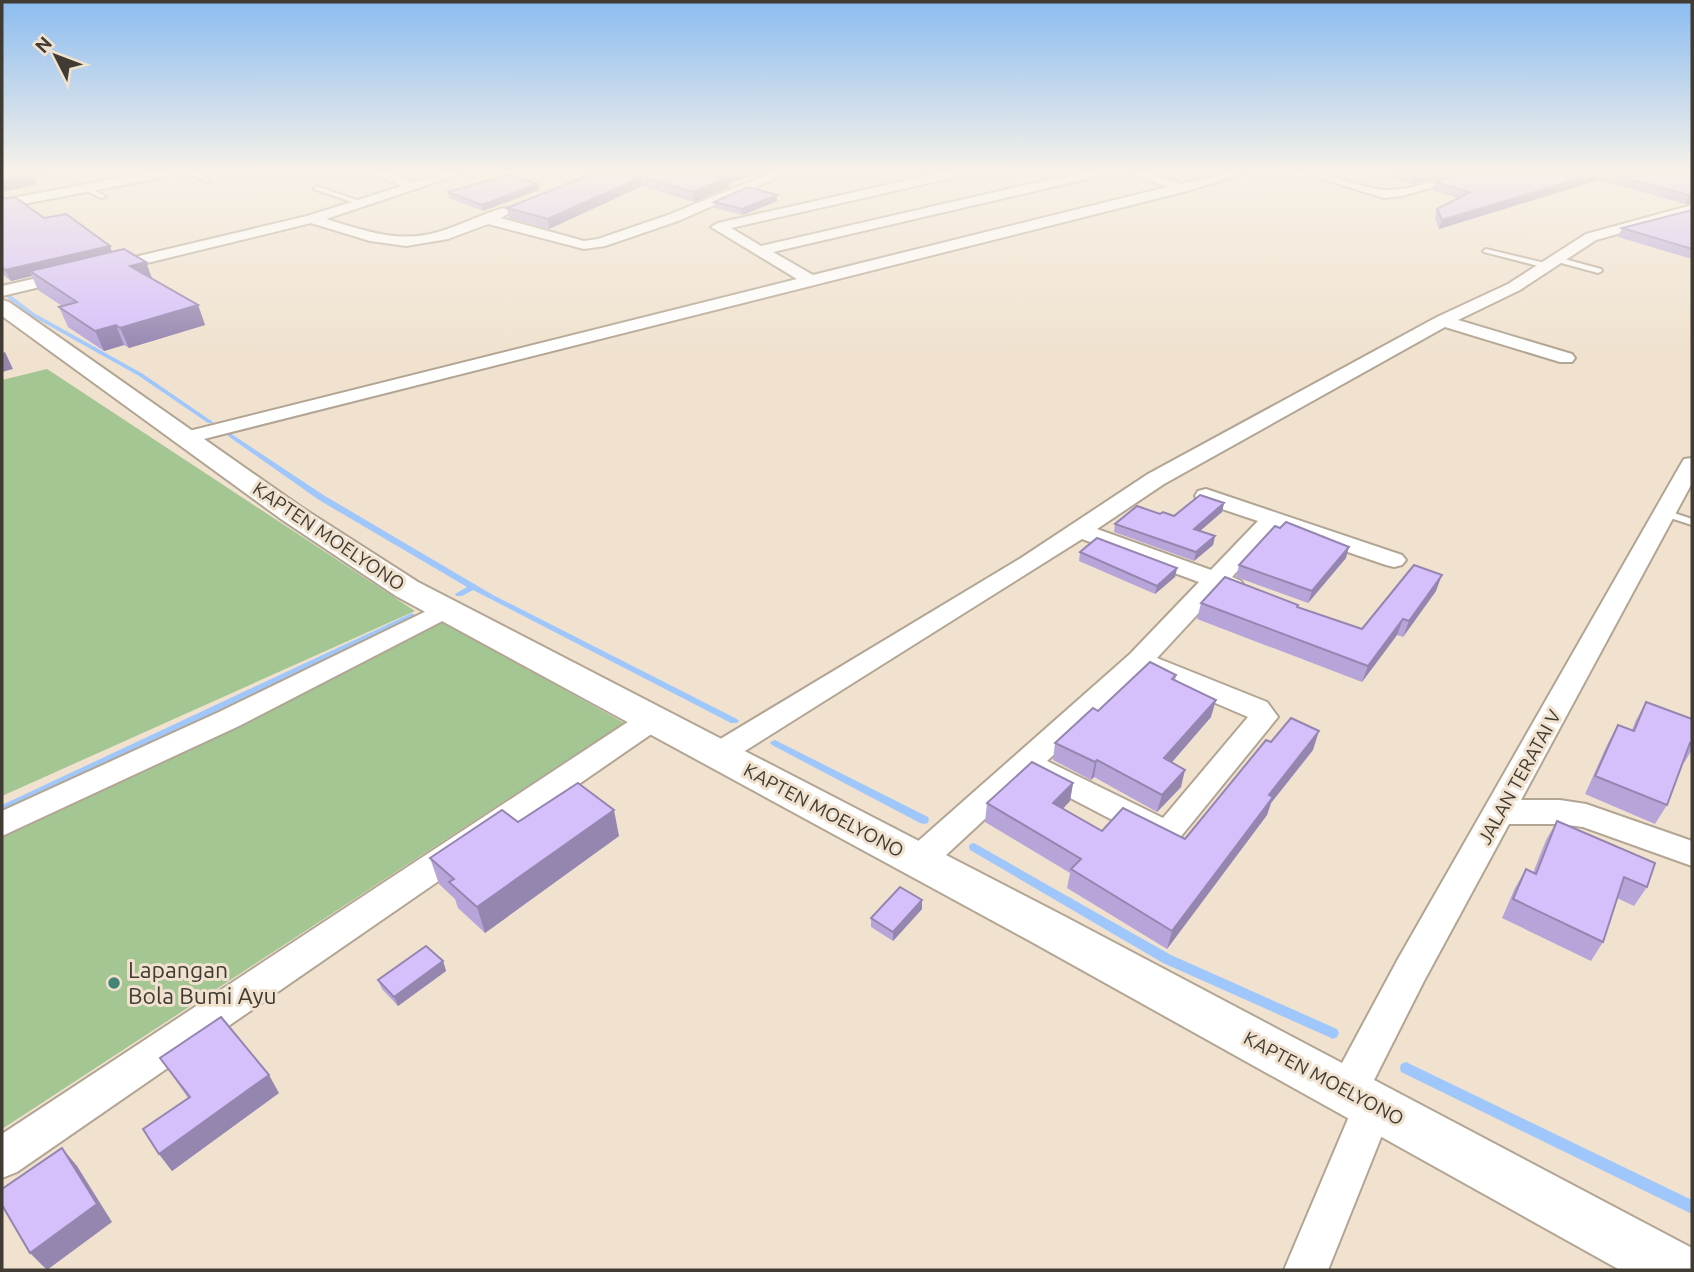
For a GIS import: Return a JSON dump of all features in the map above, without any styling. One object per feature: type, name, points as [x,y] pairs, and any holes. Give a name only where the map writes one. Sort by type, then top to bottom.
[{"type":"street","points":[[5,308],[85,272],[126,259],[249,232]]},
{"type":"street","points":[[360,232],[408,243],[448,232]]},
{"type":"street","points":[[536,232],[584,245],[600,243],[631,232]]},
{"type":"street","points":[[727,232],[810,280]]},
{"type":"street","points":[[758,251],[839,232]]},
{"type":"street","points":[[188,437],[1003,232]]},
{"type":"street","points":[[718,754],[1079,530],[1156,479],[1443,321],[1514,286],[1604,232]]},
{"type":"street","name":"KAPTEN MOELYONO","points":[[5,308],[291,513],[407,589],[919,860],[1675,1270]]},
{"type":"street","points":[[1443,321],[1566,358]]},
{"type":"street","name":"JALAN TERATAI V","points":[[1306,1270],[1361,1098],[1411,970],[1500,812],[1679,517],[1692,464]]},
{"type":"street","points":[[1206,496],[1394,560]]},
{"type":"street","points":[[919,860],[1140,660],[1273,519]]},
{"type":"street","points":[[1079,530],[1255,595]]},
{"type":"street","points":[[2,824],[229,719],[445,610]]},
{"type":"street","points":[[1027,763],[1158,830],[1167,832],[1172,828],[1264,717],[1257,709],[1140,660]]},
{"type":"street","points":[[2,1158],[653,719]]},
{"type":"street","points":[[1500,812],[1560,812],[1586,816],[1692,854]]},
{"type":"lane","points":[[1486,251],[1598,271]]},
{"type":"green space","points":[[47,369],[415,611],[2,796],[2,380]]},
{"type":"green space","name":"Lapangan Bola Bumi Ayu","points":[[441,621],[624,723],[2,1129],[2,836],[233,729]]},
{"type":"building","points":[[2,232],[91,232],[110,246],[5,270],[2,267]]},
{"type":"building","points":[[1637,232],[1692,232],[1692,249]]},
{"type":"building","points":[[124,249],[146,262],[130,266],[198,305],[120,328],[116,325],[95,331],[59,307],[77,302],[30,271]]},
{"type":"building","points":[[1200,495],[1224,503],[1194,529],[1215,536],[1196,552],[1115,524],[1137,506],[1174,516]]},
{"type":"building","points":[[1286,522],[1349,547],[1312,591],[1239,565],[1275,526],[1280,528]]},
{"type":"building","points":[[1097,538],[1177,568],[1157,586],[1080,552]]},
{"type":"building","points":[[1414,565],[1442,575],[1409,621],[1403,619],[1368,666],[1201,603],[1225,577],[1298,605],[1297,607],[1362,629]]},
{"type":"building","points":[[1150,662],[1176,675],[1172,679],[1216,700],[1164,758],[1185,770],[1162,795],[1097,760],[1095,762],[1055,743],[1093,708],[1098,711]]},
{"type":"building","points":[[1646,702],[1692,719],[1692,744],[1690,743],[1667,805],[1595,776],[1618,725],[1634,731]]},
{"type":"building","points":[[1291,718],[1319,731],[1269,795],[1273,797],[1172,931],[1071,869],[1081,859],[987,803],[1032,762],[1073,783],[1053,803],[1102,831],[1123,808],[1185,839],[1266,740],[1271,742]]},
{"type":"building","points":[[578,783],[614,810],[477,907],[449,882],[454,879],[430,858],[502,810],[518,822]]},
{"type":"building","points":[[1557,821],[1655,863],[1647,887],[1624,877],[1603,942],[1513,899],[1526,869],[1536,874]]},
{"type":"building","points":[[900,887],[922,900],[893,932],[871,918]]},
{"type":"building","points":[[426,946],[443,961],[394,997],[378,980]]},
{"type":"building","points":[[221,1017],[269,1075],[159,1154],[143,1129],[190,1097],[160,1058]]},
{"type":"building","points":[[62,1148],[97,1204],[30,1253],[2,1205],[2,1189]]},
{"type":"waterway","points":[[7,295],[32,314],[141,375],[210,422]]},
{"type":"waterway","points":[[230,435],[322,498],[490,597],[734,721]]},
{"type":"waterway","points":[[459,594],[473,587]]},
{"type":"waterway","points":[[2,809],[412,616]]},
{"type":"waterway","points":[[775,743],[924,820]]},
{"type":"waterway","points":[[974,847],[1167,959],[1333,1033]]},
{"type":"waterway","points":[[1406,1068],[1692,1207]]},
{"type":"place","name":"Lapangan Bola Bumi Ayu","points":[[114,983]]}]
